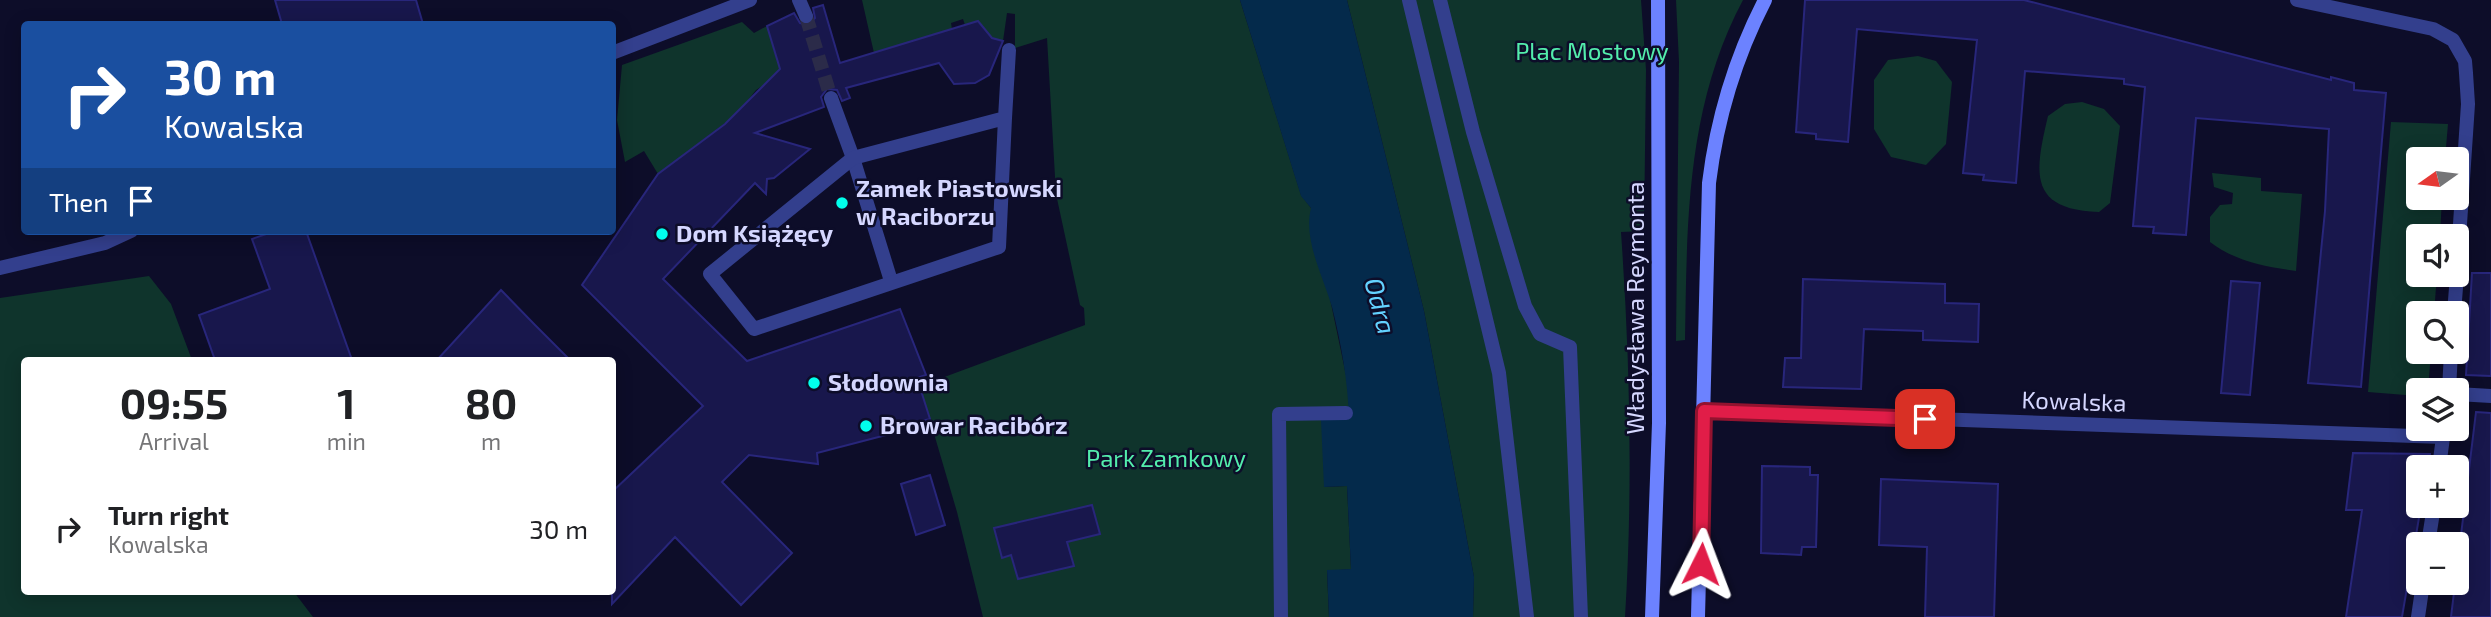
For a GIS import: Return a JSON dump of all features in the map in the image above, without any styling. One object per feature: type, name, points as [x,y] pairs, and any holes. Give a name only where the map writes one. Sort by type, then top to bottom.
[{"type":"main road","name":"Władysława Reymonta","points":[[1652,617],[1659,423],[1658,0]]},
{"type":"main road","points":[[1698,617],[1706,238],[1713,154],[1718,125],[1736,63],[1765,0]]},
{"type":"street","points":[[616,50],[750,0]]},
{"type":"street","points":[[799,0],[806,16]]},
{"type":"street","points":[[1409,0],[1499,373],[1527,617]]},
{"type":"street","points":[[1440,0],[1473,132],[1525,306],[1540,334],[1570,346],[1581,617]]},
{"type":"street","points":[[2297,0],[2421,26],[2453,40],[2465,61],[2468,104],[2460,224]]},
{"type":"street","points":[[1005,118],[853,158],[710,274],[754,329],[999,247],[1009,50]]},
{"type":"street","points":[[831,99],[853,158],[891,281]]},
{"type":"street","points":[[0,268],[105,243],[122,235]]},
{"type":"street","points":[[2469,395],[2491,396]]},
{"type":"street","name":"Kowalska","points":[[1704,411],[2406,432]]},
{"type":"street","points":[[1281,617],[1279,414],[1346,413]]},
{"type":"street","points":[[2418,617],[2421,595]]},
{"type":"green space","name":"Park Zamkowy","points":[[862,0],[1240,0],[1301,195],[1311,208],[1347,380],[1349,419],[1324,468],[1324,487],[1347,486],[1351,569],[1327,571],[1329,617],[983,617],[957,512],[920,386],[1085,325],[1084,308],[1080,305],[1056,194],[1047,38],[1015,48],[1015,14],[1007,13],[1003,41],[992,38],[978,21],[965,25],[963,19],[951,23],[952,29],[874,53]]},
{"type":"green space","name":"Plac Mostowy","points":[[1347,0],[1641,0],[1646,70],[1644,231],[1621,232],[1629,424],[1625,617],[1473,617],[1474,577],[1424,311]]},
{"type":"green space","points":[[1676,0],[1743,0],[1724,41],[1700,124],[1689,209],[1685,340],[1676,341],[1679,62]]},
{"type":"green space","points":[[742,22],[754,33],[767,26],[782,73],[756,90],[737,114],[658,174],[644,151],[625,162],[617,120],[622,65]]},
{"type":"green space","points":[[1918,56],[1936,61],[1952,82],[1946,144],[1926,165],[1891,157],[1874,129],[1874,80],[1888,60]]},
{"type":"green space","points":[[2082,102],[2104,109],[2120,126],[2110,203],[2099,212],[2076,210],[2059,204],[2048,195],[2039,170],[2048,116],[2065,104]]},
{"type":"green space","points":[[2391,122],[2448,124],[2446,147],[2406,147],[2406,210],[2441,210],[2441,224],[2406,224],[2406,287],[2436,287],[2435,301],[2406,301],[2406,364],[2430,364],[2429,378],[2406,378],[2406,395],[2368,392]]},
{"type":"green space","points":[[2212,173],[2261,178],[2261,191],[2302,194],[2296,271],[2240,259],[2210,242],[2210,217],[2220,205],[2232,204],[2233,193],[2214,187]]},
{"type":"green space","points":[[149,276],[171,304],[191,357],[21,357],[21,595],[296,595],[313,617],[0,617],[0,298]]},
{"type":"water","name":"Odra","points":[[1240,0],[1347,0],[1424,311],[1474,577],[1473,617],[1329,617],[1327,570],[1351,569],[1347,486],[1324,487],[1321,420],[1349,419],[1346,376],[1332,307],[1312,245],[1309,220],[1311,208],[1301,196]]},
{"type":"building","points":[[275,0],[416,0],[422,21],[281,21]]},
{"type":"building","points":[[1805,0],[2024,0],[2331,80],[2331,77],[2354,83],[2354,90],[2386,93],[2361,387],[2308,383],[2325,211],[2329,129],[2196,118],[2186,235],[2153,233],[2154,227],[2133,226],[2145,87],[2124,84],[2124,79],[2025,71],[2016,183],[1983,180],[1984,175],[1963,173],[1977,40],[1857,29],[1848,142],[1816,139],[1816,134],[1796,132]]},
{"type":"building","points":[[823,5],[840,63],[978,21],[992,38],[1003,41],[989,75],[975,83],[954,84],[939,63],[846,88],[850,98],[842,101],[837,90],[827,89],[821,97],[824,107],[755,133],[810,149],[774,178],[767,179],[766,194],[755,183],[663,279],[747,361],[900,309],[926,375],[917,378],[930,419],[889,429],[890,434],[817,453],[818,464],[749,455],[722,482],[792,553],[741,605],[675,537],[612,604],[612,595],[616,595],[616,488],[703,406],[582,285],[658,174],[725,124],[780,69],[767,26],[794,13],[800,23],[809,25],[815,18],[813,8]]},
{"type":"building","points":[[264,235],[307,235],[351,357],[214,357],[199,315],[270,289],[252,239]]},
{"type":"building","points":[[2472,273],[2491,273],[2491,376],[2466,375],[2467,364],[2469,364]]},
{"type":"building","points":[[1803,279],[1945,284],[1945,303],[1979,304],[1978,342],[1923,340],[1923,331],[1864,329],[1861,389],[1783,387],[1785,358],[1801,358]]},
{"type":"building","points":[[2231,281],[2260,283],[2250,395],[2221,393]]},
{"type":"building","points":[[501,290],[567,357],[440,357]]},
{"type":"building","points":[[2476,412],[2491,413],[2491,617],[2451,617],[2454,595],[2469,595],[2469,532],[2461,532],[2463,518],[2469,518],[2469,469]]},
{"type":"building","points":[[2353,453],[2430,454],[2406,455],[2406,518],[2419,518],[2417,532],[2406,532],[2406,594],[2402,617],[2346,617],[2362,510],[2346,510]]},
{"type":"building","points":[[1762,466],[1810,467],[1810,475],[1818,475],[1816,547],[1802,547],[1801,555],[1761,553]]},
{"type":"building","points":[[930,475],[945,525],[916,535],[901,484]]},
{"type":"building","points":[[1881,479],[1998,484],[1994,617],[1925,617],[1927,547],[1879,545]]},
{"type":"building","points":[[1092,505],[1100,534],[1067,542],[1074,566],[1018,579],[1011,555],[1002,558],[994,528]]},
{"type":"tunnel","points":[[806,16],[831,98]]},
{"type":"place","name":"Zamek Piastowski w Raciborzu","points":[[842,203]]},
{"type":"place","name":"Dom Książęcy","points":[[662,234]]},
{"type":"place","name":"Słodownia","points":[[814,383]]},
{"type":"place","name":"Browar Racibórz","points":[[866,426]]},
{"type":"route","points":[[1701,564],[1704,411],[1925,419]]}]
